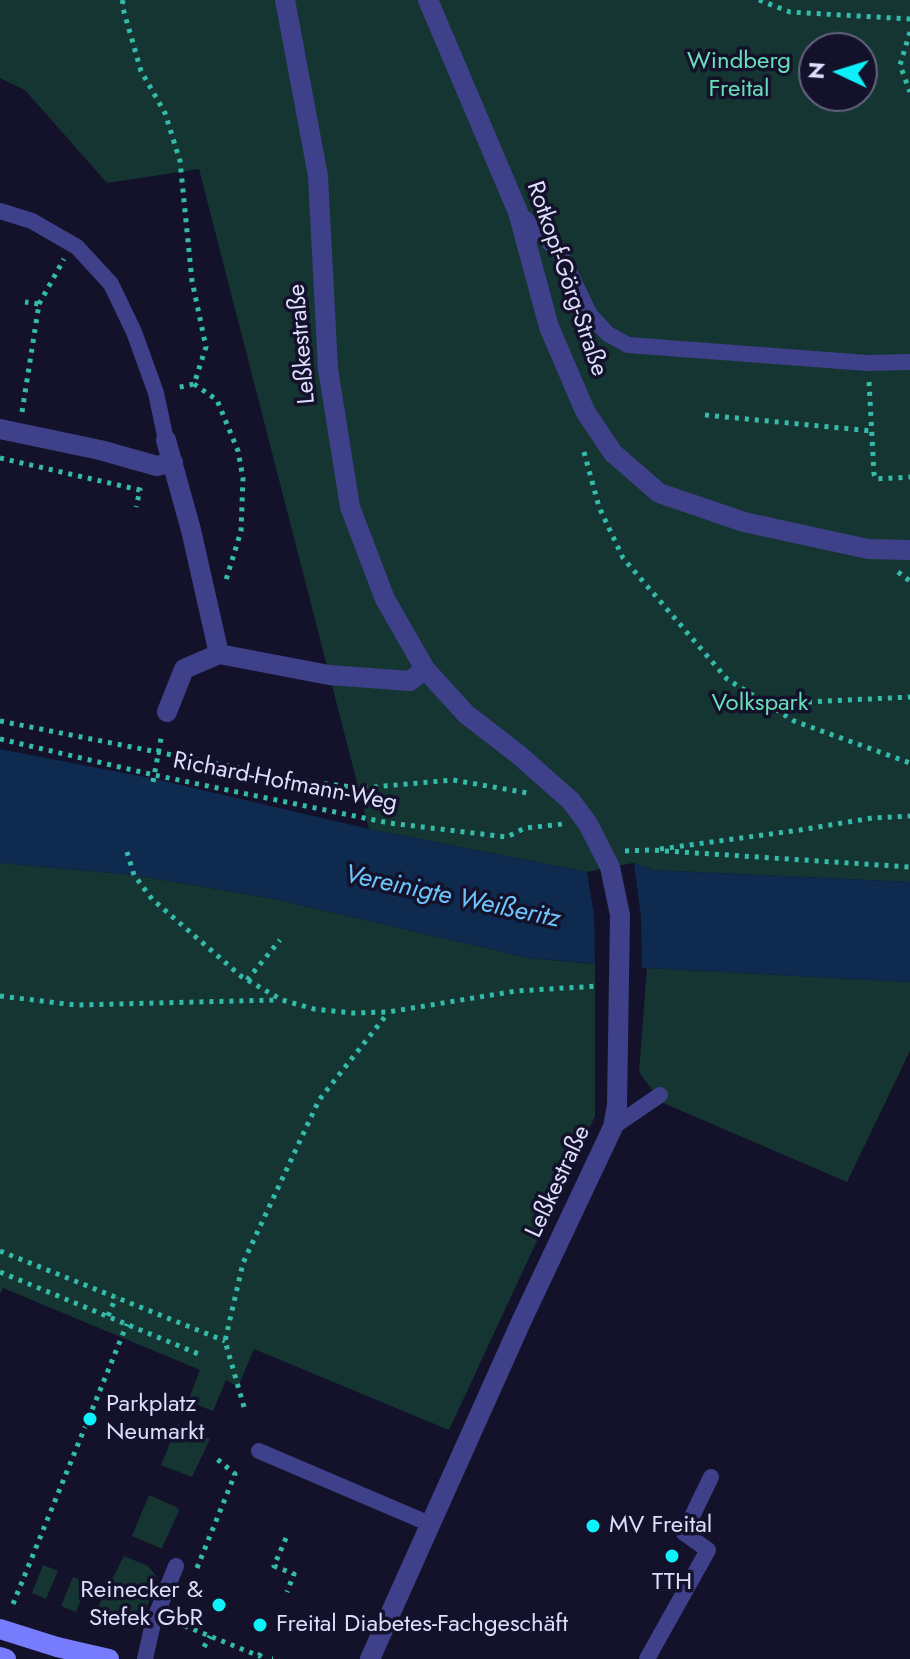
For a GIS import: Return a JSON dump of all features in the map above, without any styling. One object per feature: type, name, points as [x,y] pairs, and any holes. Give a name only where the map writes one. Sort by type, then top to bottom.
[{"type":"street","name":"Leßkestraße","points":[[285,0],[318,176],[328,369],[350,507],[385,599],[425,669],[466,714],[571,801],[588,824],[610,867],[620,915],[617,1105],[613,1127],[370,1659]]},
{"type":"street","name":"Rotkopf-Görg-Straße","points":[[428,0],[518,212],[549,327],[585,411],[613,453],[659,493],[744,522],[868,549],[910,550]]},
{"type":"street","points":[[9,431],[100,450],[157,466],[173,462]]},
{"type":"street","points":[[166,440],[219,654]]},
{"type":"street","points":[[167,712],[184,669],[219,654],[329,675],[410,681],[425,669]]},
{"type":"street","points":[[0,1629],[55,1653],[109,1659]]},
{"type":"street","points":[[0,1657],[6,1659]]},
{"type":"lane","points":[[0,211],[32,221],[77,247],[111,284],[134,332],[156,393],[166,440]]},
{"type":"lane","points":[[518,212],[560,253],[590,315],[608,334],[628,345],[867,363],[910,362]]},
{"type":"lane","points":[[613,1127],[660,1095]]},
{"type":"lane","points":[[259,1451],[430,1524]]},
{"type":"lane","points":[[647,1659],[708,1550],[684,1533],[711,1477]]},
{"type":"lane","points":[[145,1659],[153,1623],[176,1566]]},
{"type":"path","points":[[123,0],[141,71],[165,113],[180,161],[192,281],[206,347],[194,384]]},
{"type":"path","points":[[759,0],[790,12],[910,19]]},
{"type":"path","points":[[910,32],[900,65],[910,92]]},
{"type":"path","points":[[9,431],[39,304],[66,256]]},
{"type":"path","points":[[25,302],[39,304]]},
{"type":"path","points":[[867,363],[874,474],[876,479],[910,477]]},
{"type":"path","points":[[156,393],[194,384],[217,400],[238,451],[243,478],[241,531],[225,580],[205,594]]},
{"type":"path","points":[[705,415],[872,431]]},
{"type":"path","points":[[583,447],[599,507],[623,558],[727,679],[794,721],[910,763]]},
{"type":"path","points":[[0,458],[140,490],[136,507]]},
{"type":"path","points":[[767,704],[910,697]]},
{"type":"path","points":[[153,782],[167,712]]},
{"type":"path","points":[[0,721],[309,782],[362,788],[453,780],[533,794]]},
{"type":"path","name":"Richard-Hofmann-Weg","points":[[0,739],[154,775],[389,823],[507,837],[525,828],[564,824]]},
{"type":"path","points":[[624,851],[651,850],[872,818],[910,816]]},
{"type":"path","points":[[651,850],[910,867]]},
{"type":"path","points":[[127,852],[134,875],[152,899],[247,980],[282,1000]]},
{"type":"path","points":[[247,980],[280,940]]},
{"type":"path","points":[[0,996],[75,1005],[282,1000],[327,1010],[388,1012],[619,976]]},
{"type":"path","points":[[244,1407],[225,1341],[243,1263],[319,1100],[388,1012]]},
{"type":"path","points":[[0,1251],[225,1341]]},
{"type":"path","points":[[0,1272],[201,1355]]},
{"type":"path","points":[[108,1316],[116,1297]]},
{"type":"path","points":[[13,1604],[127,1324]]},
{"type":"path","points":[[193,1577],[235,1474],[217,1459]]},
{"type":"path","points":[[286,1538],[274,1566],[294,1574],[287,1592]]},
{"type":"path","points":[[170,1636],[175,1622],[270,1659]]},
{"type":"path","points":[[204,1647],[210,1636]]},
{"type":"green space","points":[[0,0],[910,0],[910,882],[653,870],[634,863],[587,872],[369,829],[199,169],[107,183],[25,90],[0,78]]},
{"type":"green space","points":[[0,863],[134,875],[270,898],[529,958],[595,964],[595,1116],[449,1430],[254,1349],[238,1387],[226,1380],[213,1411],[188,1401],[200,1370],[3,1288],[0,1294]]},
{"type":"green space","points":[[647,968],[910,982],[910,1051],[847,1182],[661,1102],[639,1072]]},
{"type":"green space","points":[[178,1424],[210,1439],[192,1477],[161,1465]]},
{"type":"green space","points":[[149,1495],[179,1511],[162,1548],[132,1536]]},
{"type":"green space","points":[[124,1556],[148,1566],[156,1576],[155,1587],[137,1629],[111,1618],[107,1626],[92,1619]]},
{"type":"green space","points":[[43,1565],[58,1571],[46,1599],[32,1593]]},
{"type":"green space","points":[[73,1577],[88,1583],[76,1612],[61,1606]]},
{"type":"water","name":"Vereinigte Weißeritz","points":[[0,749],[155,779],[369,829],[587,872],[634,863],[653,870],[910,882],[910,982],[647,968],[529,958],[270,898],[134,875],[0,863]]},
{"type":"pier","points":[[634,863],[641,917],[642,968],[595,964],[594,915],[587,872]]},
{"type":"place","name":"Parkplatz Neumarkt","points":[[90,1419]]},
{"type":"place","name":"MV Freital","points":[[593,1526]]},
{"type":"place","name":"TTH","points":[[672,1556]]},
{"type":"place","name":"Reinecker & Stefek GbR","points":[[219,1605]]},
{"type":"place","name":"Freital Diabetes-Fachgeschäft","points":[[260,1625]]},
{"type":"park label","name":"Windberg Freital","points":[[739,76]]},
{"type":"park label","name":"Volkspark","points":[[760,704]]}]
